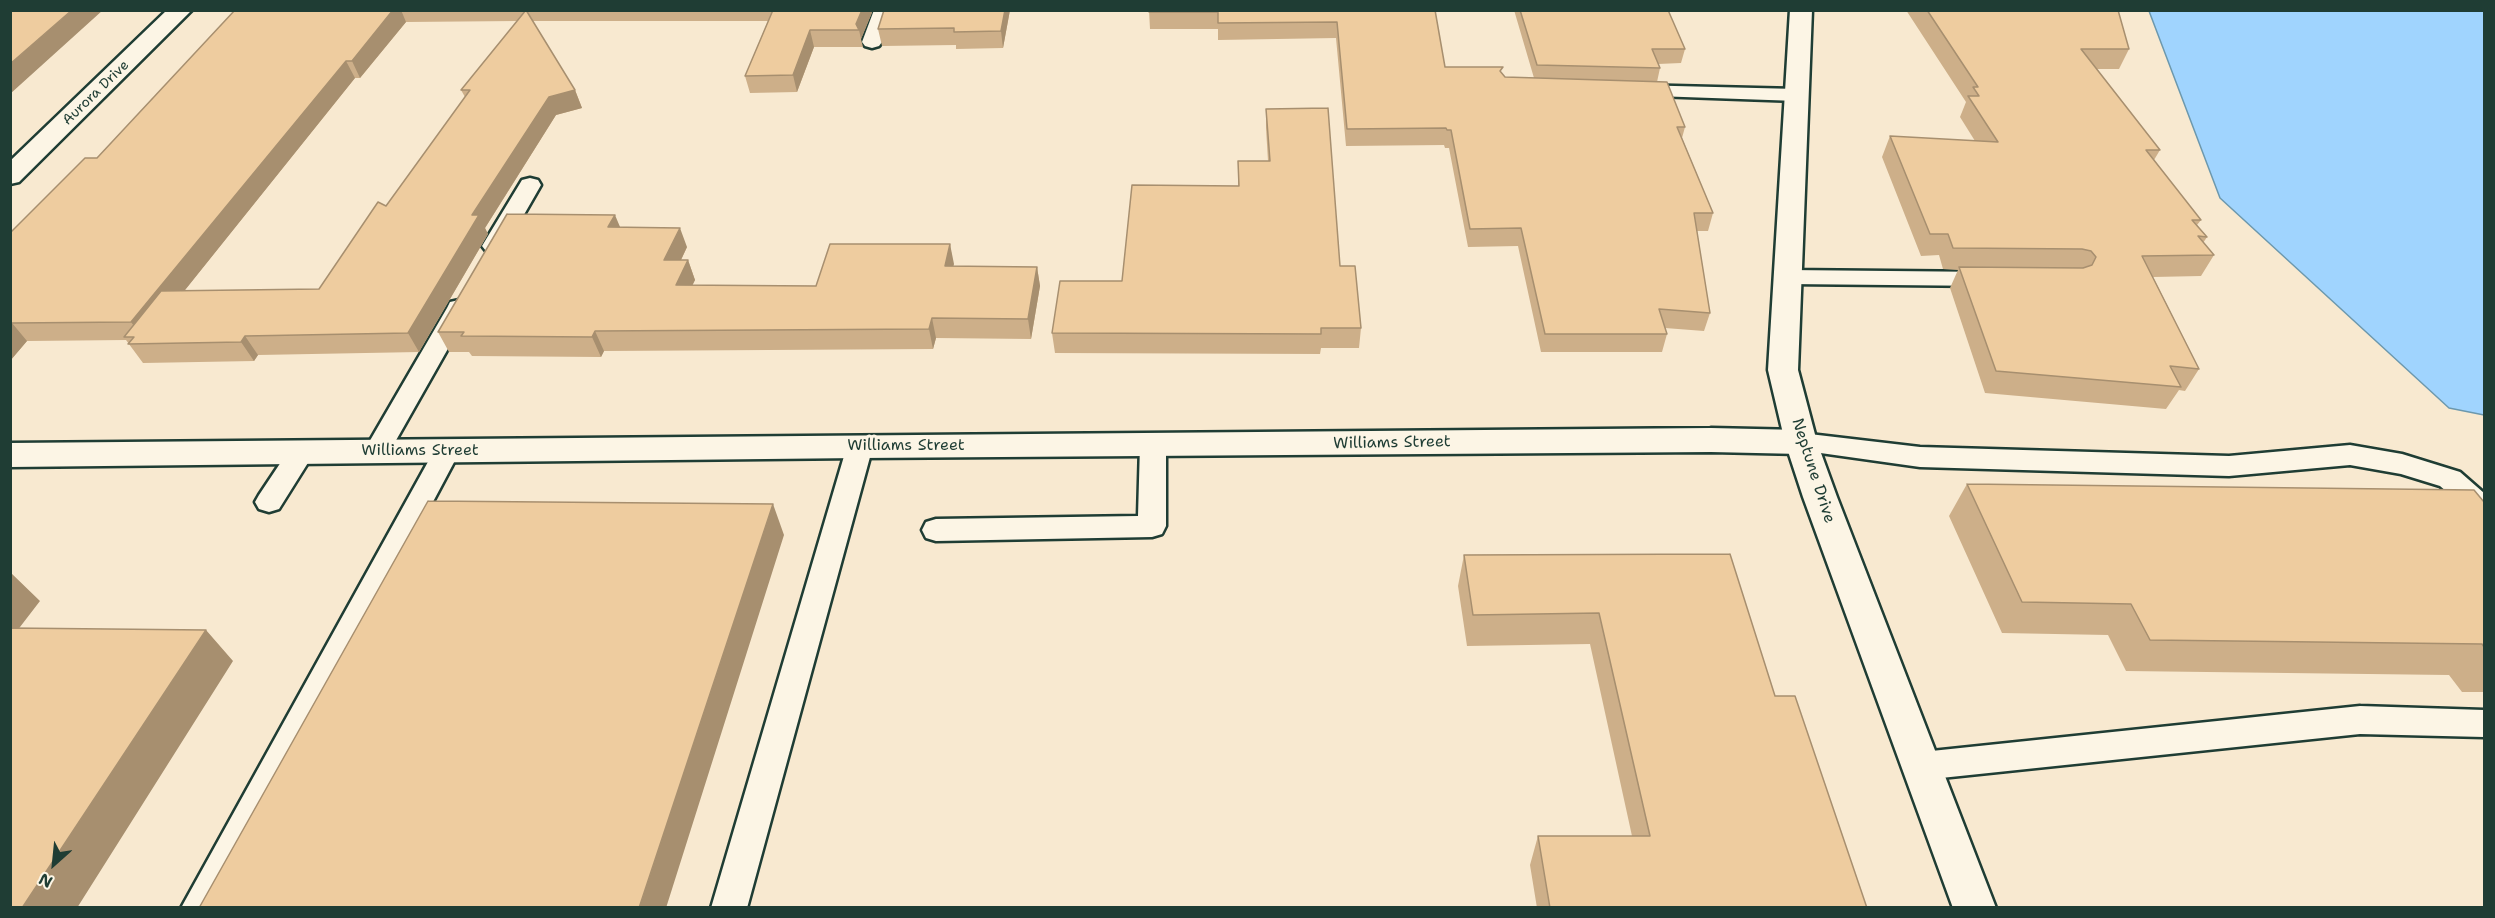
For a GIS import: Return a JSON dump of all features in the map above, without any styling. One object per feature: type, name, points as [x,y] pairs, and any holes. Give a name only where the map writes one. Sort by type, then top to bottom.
[{"type":"street","name":"Aurora Drive","points":[[10,176],[181,10]]},
{"type":"street","name":"Neptune Drive","points":[[1801,10],[1783,370],[1801,442],[1975,908]]},
{"type":"street","name":"Williams Street","points":[[10,454],[1711,440],[1801,442]]},
{"type":"lane","points":[[872,42],[883,10]]},
{"type":"lane","points":[[1617,91],[1797,95]]},
{"type":"lane","points":[[377,451],[530,185]]},
{"type":"lane","points":[[1788,277],[2012,279]]},
{"type":"lane","points":[[1801,442],[1920,457],[2229,466],[2350,455],[2402,464],[2450,479],[2484,508]]},
{"type":"lane","points":[[936,530],[1152,525],[1152,445]]},
{"type":"lane","points":[[729,908],[860,446]]},
{"type":"lane","points":[[269,502],[302,451]]},
{"type":"lane","points":[[198,908],[447,451]]},
{"type":"lane","points":[[1922,766],[2360,720],[2484,724]]},
{"type":"water","points":[[2149,11],[2484,11],[2484,415],[2449,408],[2220,198]]},
{"type":"building","points":[[10,10],[72,10],[10,64]]},
{"type":"building","points":[[235,10],[393,10],[352,61],[346,61],[131,322],[12,323],[10,325],[10,233],[85,158],[97,158]]},
{"type":"building","points":[[526,10],[575,90],[549,97],[472,215],[479,215],[408,333],[245,336],[241,342],[128,344],[134,337],[124,337],[161,291],[319,289],[378,202],[386,206],[470,90],[461,90]]},
{"type":"building","points":[[773,10],[862,10],[856,24],[859,30],[810,30],[793,75],[745,76]]},
{"type":"building","points":[[884,10],[1005,10],[1001,31],[954,32],[954,28],[878,29]]},
{"type":"building","points":[[1149,10],[1435,10],[1445,67],[1503,67],[1500,71],[1505,77],[1667,82],[1685,127],[1677,127],[1713,213],[1694,213],[1710,313],[1659,309],[1667,334],[1545,334],[1521,228],[1470,229],[1451,130],[1446,128],[1347,129],[1337,22],[1218,23],[1218,12],[1149,12]]},
{"type":"building","points":[[1520,10],[1668,10],[1685,49],[1652,49],[1660,68],[1537,65]]},
{"type":"building","points":[[1927,10],[2118,10],[2129,49],[2081,49],[2160,150],[2146,150],[2201,220],[2192,220],[2207,237],[2198,236],[2214,255],[2142,256],[2199,369],[2170,366],[2181,387],[1996,371],[1959,267],[2083,268],[2092,265],[2096,257],[2091,251],[2082,249],[1953,248],[1948,234],[1930,234],[1890,136],[1998,142],[1968,96],[1979,96],[1973,87],[1978,87]]},
{"type":"building","points":[[1328,108],[1340,266],[1355,266],[1361,328],[1321,328],[1321,334],[1052,333],[1060,281],[1122,281],[1132,185],[1239,186],[1238,161],[1270,161],[1266,109]]},
{"type":"building","points":[[507,214],[615,215],[608,227],[680,228],[664,260],[688,260],[676,285],[816,286],[830,244],[950,244],[945,266],[1037,267],[1028,319],[932,318],[929,329],[595,331],[592,337],[461,336],[464,332],[438,332]]},
{"type":"building","points":[[1967,484],[2474,490],[2484,502],[2484,647],[2482,644],[2150,640],[2131,604],[2022,602]]},
{"type":"building","points":[[428,501],[773,504],[639,908],[199,908]]},
{"type":"building","points":[[1730,554],[1775,696],[1795,696],[1867,908],[1550,908],[1538,836],[1650,836],[1599,613],[1473,615],[1464,555]]},
{"type":"building","points":[[10,628],[206,630],[22,908],[10,908]]}]
